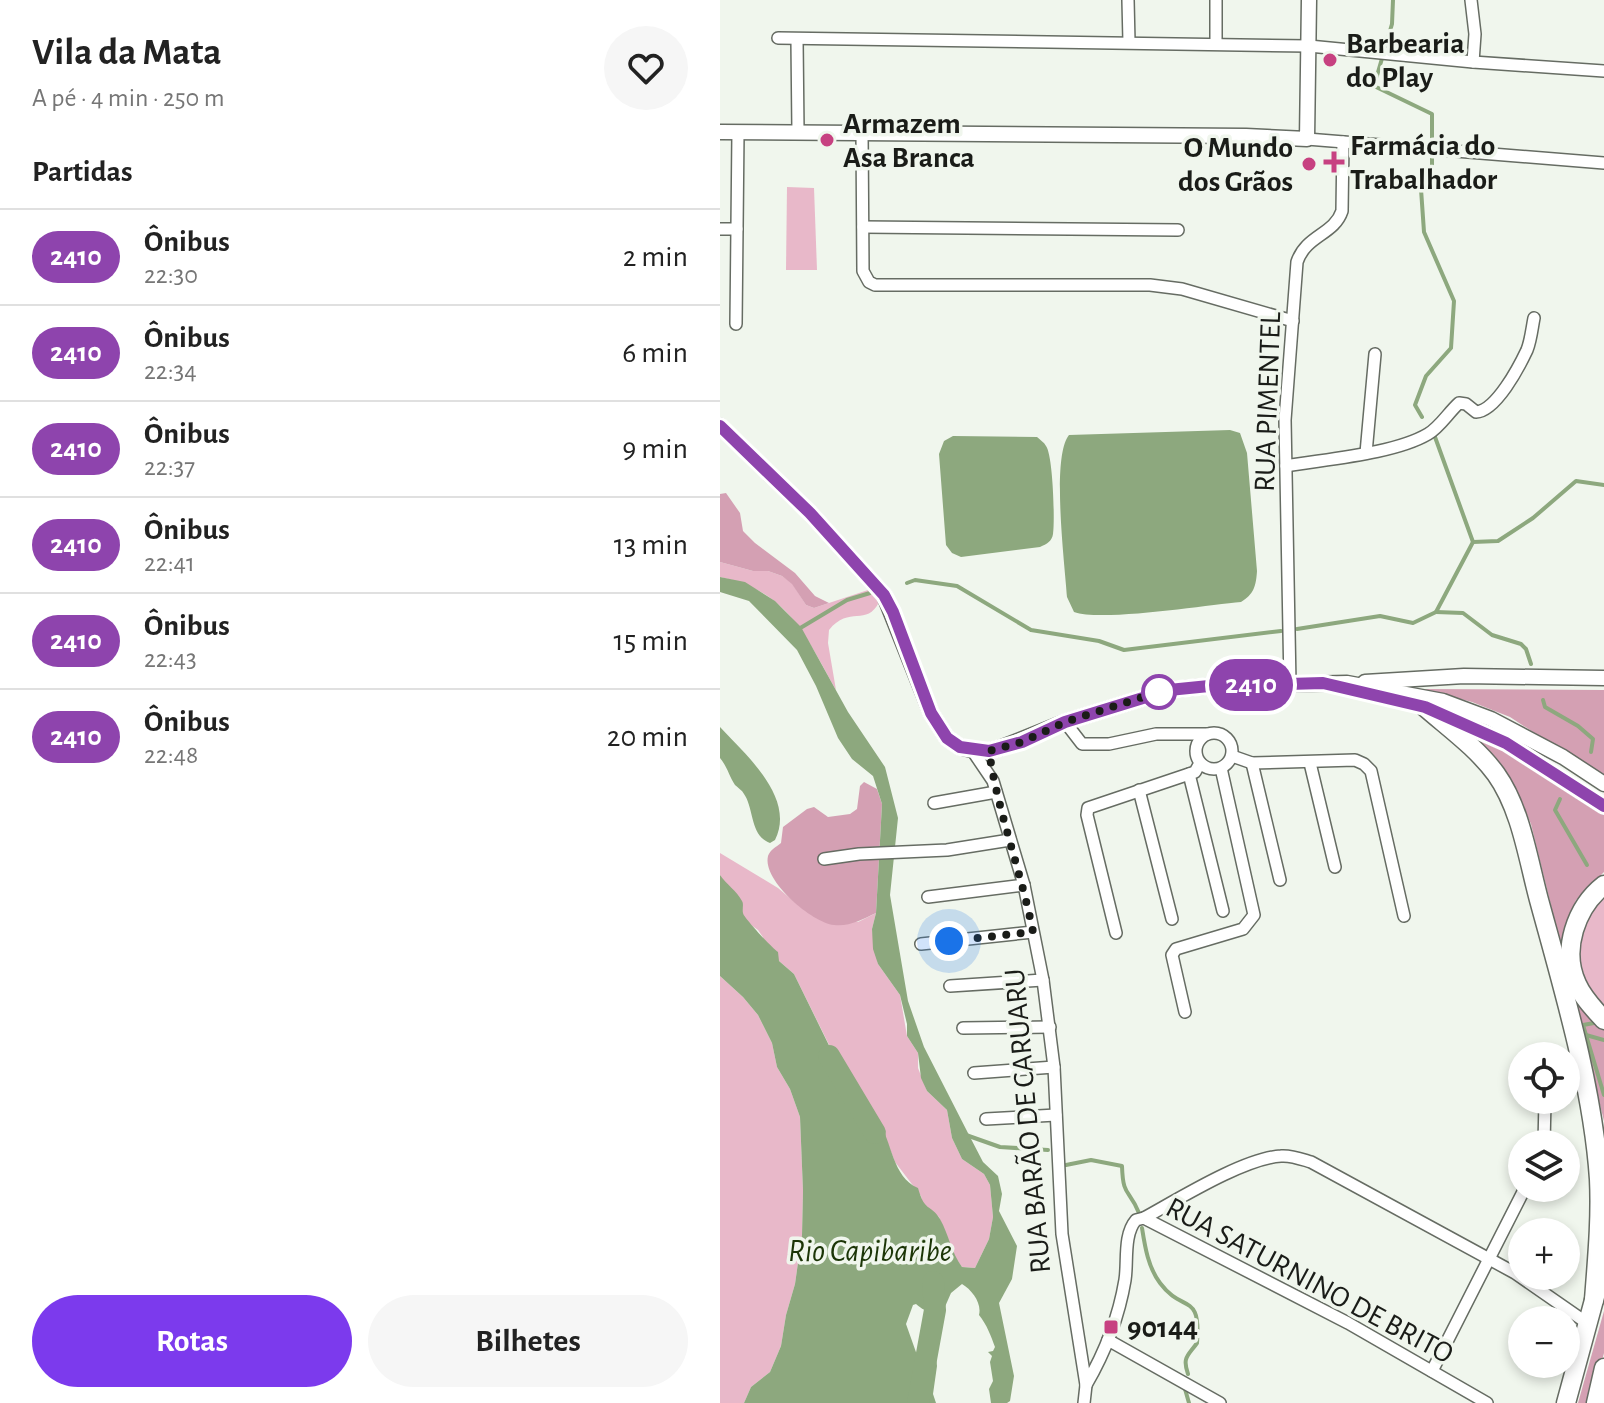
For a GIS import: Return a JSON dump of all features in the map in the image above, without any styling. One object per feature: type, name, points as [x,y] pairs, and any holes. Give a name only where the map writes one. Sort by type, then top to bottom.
[{"type":"highway","points":[[1425,707],[1478,754],[1497,776],[1516,815],[1564,997],[1594,1134],[1599,1179],[1594,1300]]},
{"type":"highway","points":[[1604,885],[1590,896],[1581,912],[1570,956],[1576,981],[1588,1002],[1604,1020]]},
{"type":"highway","points":[[1566,1403],[1604,1267]]},
{"type":"highway","points":[[1596,1403],[1603,1373]]},
{"type":"street","points":[[1128,0],[1129,42]]},
{"type":"street","points":[[1216,0],[1216,44]]},
{"type":"street","points":[[1307,139],[1309,0]]},
{"type":"street","points":[[1471,0],[1475,34],[1473,62]]},
{"type":"street","points":[[778,38],[1309,46],[1604,71]]},
{"type":"street","points":[[797,40],[798,132]]},
{"type":"street","points":[[720,132],[1246,136],[1604,163]]},
{"type":"street","points":[[736,324],[738,132]]},
{"type":"street","points":[[862,133],[863,271],[875,285],[1150,285],[1182,289],[1293,321]]},
{"type":"street","name":"RUA PIMENTEL","points":[[1290,684],[1285,420],[1297,262],[1306,244],[1333,225],[1342,211],[1343,142]]},
{"type":"street","points":[[863,227],[1178,230]]},
{"type":"street","points":[[720,229],[737,229]]},
{"type":"street","points":[[1286,466],[1403,444],[1429,434],[1459,403],[1479,413],[1493,403],[1509,382],[1529,347],[1534,318]]},
{"type":"street","points":[[1366,453],[1375,354]]},
{"type":"street","points":[[720,426],[810,513],[875,583],[893,612],[938,727],[960,747],[989,751],[1022,742],[1065,722],[1169,690],[1464,676],[1604,678]]},
{"type":"street","points":[[1323,683],[1425,707],[1506,743],[1604,806]]},
{"type":"street","points":[[1347,683],[1443,701],[1491,719],[1563,757],[1604,784]]},
{"type":"street","points":[[1065,722],[1082,744],[1094,746],[1156,734],[1218,734],[1228,739],[1232,756]]},
{"type":"street","points":[[1196,747],[1207,734]]},
{"type":"street","points":[[1116,933],[1087,815],[1088,808],[1195,772],[1200,763],[1196,747],[1176,735]]},
{"type":"street","name":"RUA BARÃO DE CARUARU","points":[[972,750],[994,786],[1024,885],[1043,980],[1054,1067],[1062,1234],[1086,1396]]},
{"type":"street","points":[[934,803],[994,786],[989,751]]},
{"type":"street","points":[[1232,756],[1252,763],[1355,760],[1364,764],[1371,771],[1404,916]]},
{"type":"street","points":[[1200,763],[1210,769],[1221,768],[1232,756]]},
{"type":"street","points":[[1252,763],[1280,880]]},
{"type":"street","points":[[1310,763],[1335,867]]},
{"type":"street","points":[[1185,1012],[1172,955],[1176,949],[1243,929],[1254,915],[1221,768]]},
{"type":"street","points":[[1189,774],[1223,911]]},
{"type":"street","points":[[1139,790],[1172,919]]},
{"type":"street","points":[[824,859],[1010,840]]},
{"type":"street","points":[[928,897],[1024,885]]},
{"type":"street","points":[[921,944],[1033,932]]},
{"type":"street","points":[[950,986],[1043,980]]},
{"type":"street","points":[[963,1028],[1050,1027]]},
{"type":"street","points":[[974,1073],[1054,1067]]},
{"type":"street","points":[[986,1119],[1056,1115]]},
{"type":"street","points":[[1144,1218],[1212,1181],[1248,1166],[1279,1156],[1294,1157],[1311,1162],[1489,1259],[1537,1287],[1587,1323]]},
{"type":"street","points":[[1432,1371],[1518,1202]]},
{"type":"street","name":"RUA SATURNINO DE BRITO","points":[[1086,1396],[1108,1340],[1125,1282],[1130,1229],[1136,1220],[1144,1218],[1336,1316],[1487,1403]]},
{"type":"street","points":[[1108,1340],[1220,1403]]},
{"type":"shaded area","points":[[787,187],[814,188],[817,270],[786,270]]},
{"type":"shaded area","points":[[726,493],[740,513],[743,531],[795,573],[815,596],[829,603],[814,608],[806,605],[792,584],[782,576],[720,562],[720,494]]},
{"type":"shaded area","points":[[720,562],[782,576],[792,583],[806,605],[814,608],[871,589],[879,602],[874,609],[844,619],[829,630],[828,643],[836,690],[792,618],[762,593],[720,577]]},
{"type":"shaded area","points":[[1423,689],[1604,690],[1604,778],[1510,717],[1472,702]]},
{"type":"shaded area","points":[[1466,730],[1604,814],[1604,872],[1576,900],[1565,933],[1604,1027],[1604,1121],[1531,824],[1504,773],[1488,751]]},
{"type":"shaded area","points":[[864,782],[877,789],[882,804],[876,913],[850,924],[834,925],[814,917],[791,899],[773,877],[768,856],[781,843],[783,827],[807,809],[814,807],[828,817],[850,814],[857,809],[860,786]]},
{"type":"shaded area","points":[[720,853],[778,888],[798,905],[858,922],[876,913],[872,929],[878,964],[900,995],[907,1036],[918,1053],[918,1068],[927,1091],[947,1110],[952,1138],[962,1159],[984,1174],[990,1185],[993,1217],[989,1239],[975,1268],[962,1267],[955,1257],[939,1217],[923,1205],[921,1196],[895,1162],[879,1121],[863,1107],[858,1113],[845,1094],[844,1075],[794,974],[779,961],[758,930],[747,922],[720,875]]},
{"type":"shaded area","points":[[1604,893],[1604,1011],[1585,981],[1578,948],[1582,924]]},
{"type":"shaded area","points":[[720,976],[758,1015],[800,1117],[802,1235],[795,1284],[781,1346],[770,1372],[751,1387],[744,1403],[720,1403]]},
{"type":"shaded area","points":[[1604,1311],[1604,1353],[1590,1403],[1578,1403]]},
{"type":"water","points":[[1230,430],[1240,433],[1247,453],[1257,571],[1252,593],[1241,602],[1155,612],[1088,615],[1074,612],[1067,597],[1060,512],[1061,465],[1069,435]]},
{"type":"water","points":[[953,436],[1037,437],[1044,443],[1053,488],[1054,527],[1049,542],[1040,547],[961,557],[952,553],[946,545],[939,454],[944,441]]},
{"type":"water","name":"Rio Capibaribe","points":[[720,577],[745,582],[775,601],[801,627],[848,712],[885,767],[898,818],[890,895],[908,1001],[924,1047],[969,1135],[983,1162],[998,1176],[1002,1194],[999,1211],[1017,1246],[1012,1279],[999,1303],[1014,1376],[1010,1401],[1007,1403],[991,1403],[992,1356],[988,1352],[995,1347],[979,1315],[975,1297],[962,1284],[951,1293],[944,1309],[929,1311],[913,1305],[906,1324],[917,1355],[924,1355],[926,1346],[932,1346],[934,1342],[937,1366],[933,1394],[936,1403],[744,1403],[751,1387],[770,1372],[781,1346],[795,1284],[802,1235],[800,1117],[758,1015],[720,976],[720,875],[740,897],[743,913],[748,920],[778,952],[779,961],[794,974],[844,1076],[845,1094],[858,1113],[863,1106],[878,1120],[903,1176],[918,1188],[925,1205],[940,1219],[962,1267],[975,1268],[989,1239],[993,1217],[990,1185],[984,1174],[962,1159],[952,1138],[947,1110],[927,1091],[921,1078],[918,1053],[907,1036],[900,995],[878,964],[873,949],[882,804],[873,776],[852,759],[838,738],[797,650],[749,601],[720,592]]},
{"type":"water","points":[[720,727],[754,764],[774,793],[780,824],[775,840],[770,843],[759,834],[747,800],[720,758]]},
{"type":"waterway","points":[[1393,0],[1392,24],[1374,86],[1432,114],[1432,173],[1421,189],[1424,232],[1454,301],[1451,348],[1426,376],[1415,405],[1422,417]]},
{"type":"waterway","points":[[1435,437],[1473,542]]},
{"type":"waterway","points":[[1297,629],[1380,616],[1413,623],[1436,612],[1473,542],[1498,541],[1533,518],[1576,481],[1604,485]]},
{"type":"waterway","points":[[907,583],[915,580],[957,586],[1031,630],[1099,641],[1124,650],[1281,631]]},
{"type":"waterway","points":[[797,630],[847,600],[870,593]]},
{"type":"waterway","points":[[1436,612],[1463,613],[1492,635],[1521,644],[1531,664]]},
{"type":"waterway","points":[[1543,700],[1545,707],[1578,726],[1593,739],[1591,752]]},
{"type":"waterway","points":[[1560,799],[1555,810],[1587,865]]},
{"type":"waterway","points":[[1594,1023],[1583,1025],[1604,1095]]},
{"type":"waterway","points":[[1586,1035],[1604,1040]]},
{"type":"waterway","name":"Rio Capibaribe","points":[[829,1056],[875,1133]]},
{"type":"waterway","points":[[966,1135],[1000,1147],[1048,1150]]},
{"type":"waterway","points":[[1066,1165],[1091,1160],[1122,1166],[1125,1188],[1139,1213]]},
{"type":"waterway","points":[[1142,1228],[1156,1277],[1168,1292],[1189,1305],[1196,1316],[1197,1343],[1186,1360],[1188,1374]]},
{"type":"waterway","name":"Rio Capibaribe","points":[[918,1403],[935,1310],[933,1282]]},
{"type":"waterway","points":[[1185,1389],[1189,1403]]},
{"type":"bus line","name":"2410","points":[[720,426],[810,513],[884,595],[931,713],[947,738],[960,747],[989,751],[1022,742],[1065,722],[1121,703],[1169,690],[1323,683],[1425,707],[1506,743],[1604,806]]},
{"type":"place","name":"Barbearia do Play","points":[[1330,60]]},
{"type":"place","name":"Armazem Asa Branca","points":[[827,140]]},
{"type":"place","name":"Farmácia do Trabalhador","points":[[1334,162]]},
{"type":"place","name":"O Mundo dos Grãos","points":[[1309,164]]},
{"type":"place","name":"90144","points":[[1111,1327]]},
{"type":"route","points":[[949,941],[1033,932],[1024,885],[993,781],[989,751],[1022,742],[1065,722],[1159,692]]}]
